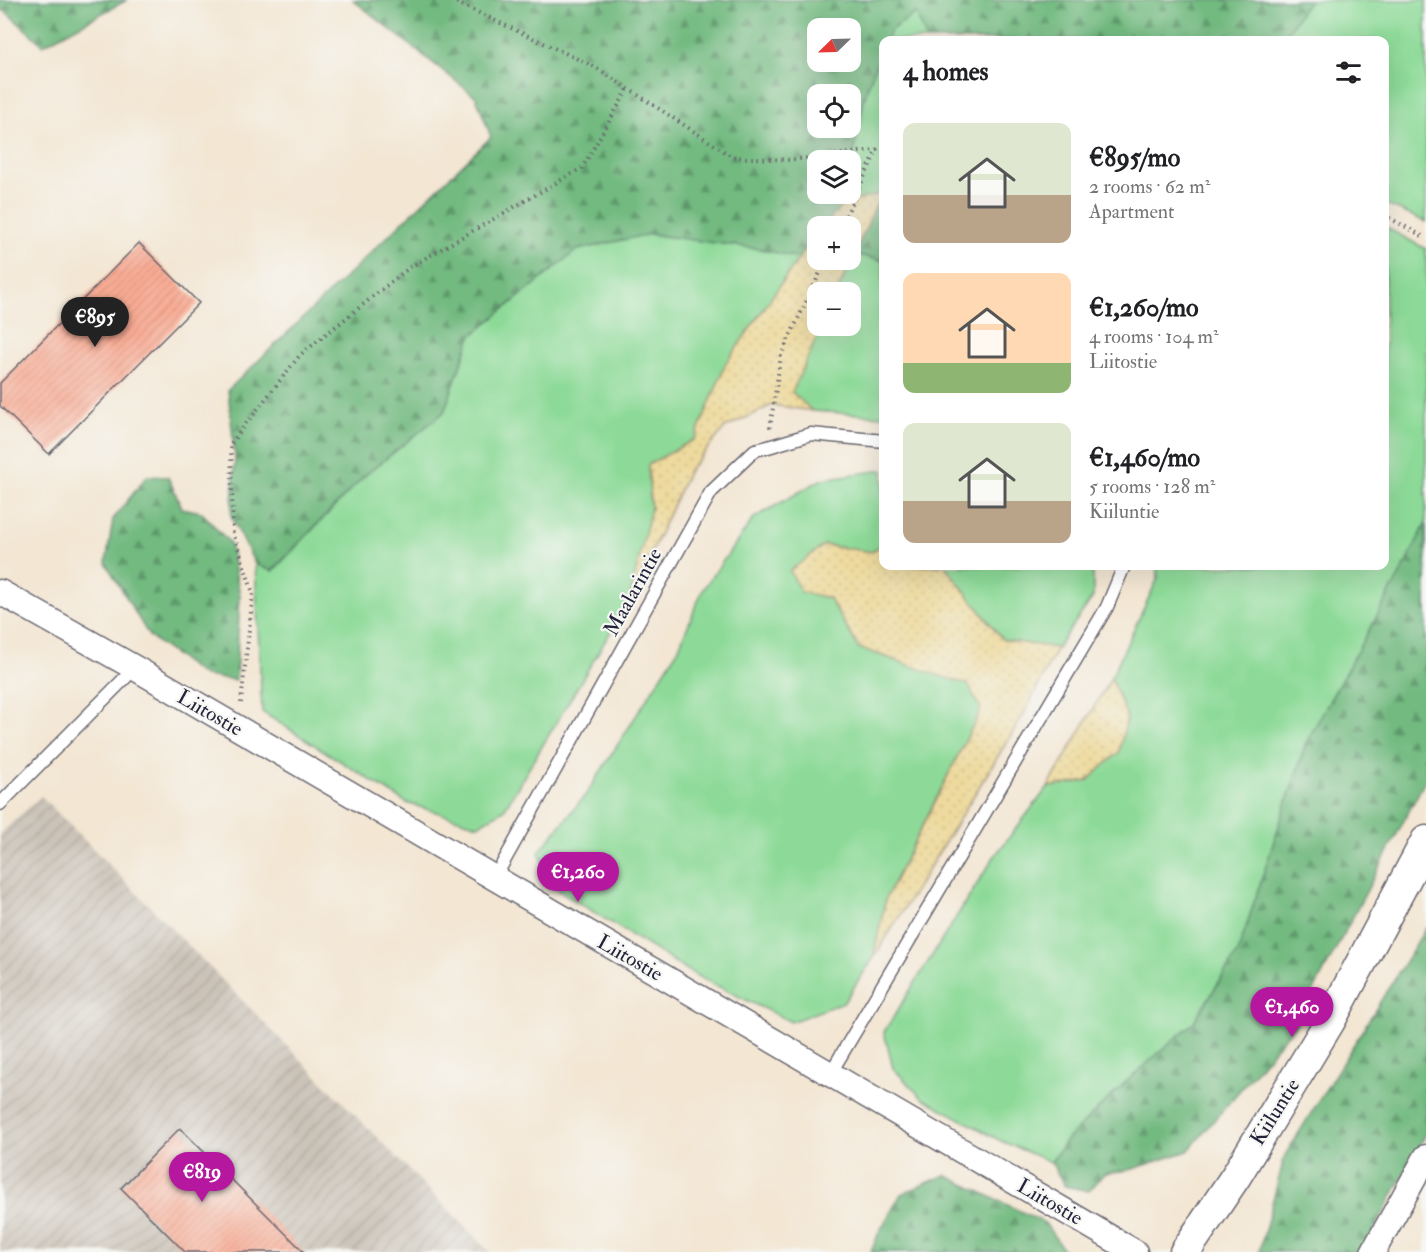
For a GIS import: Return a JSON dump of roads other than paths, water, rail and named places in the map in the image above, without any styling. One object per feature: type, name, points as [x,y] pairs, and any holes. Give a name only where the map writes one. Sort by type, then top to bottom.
[{"type":"street","name":"Liitostie","points":[[0,592],[135,668],[1135,1252]]},
{"type":"street","name":"Kiiluntie","points":[[1185,1252],[1236,1176],[1330,1021],[1426,841]]},
{"type":"street","points":[[1373,1252],[1426,1157]]},
{"type":"lane","name":"Maalarintie","points":[[494,879],[711,492],[755,450],[811,434],[879,441]]},
{"type":"lane","points":[[830,1074],[1107,607],[1122,570]]},
{"type":"lane","points":[[0,804],[135,668]]}]
